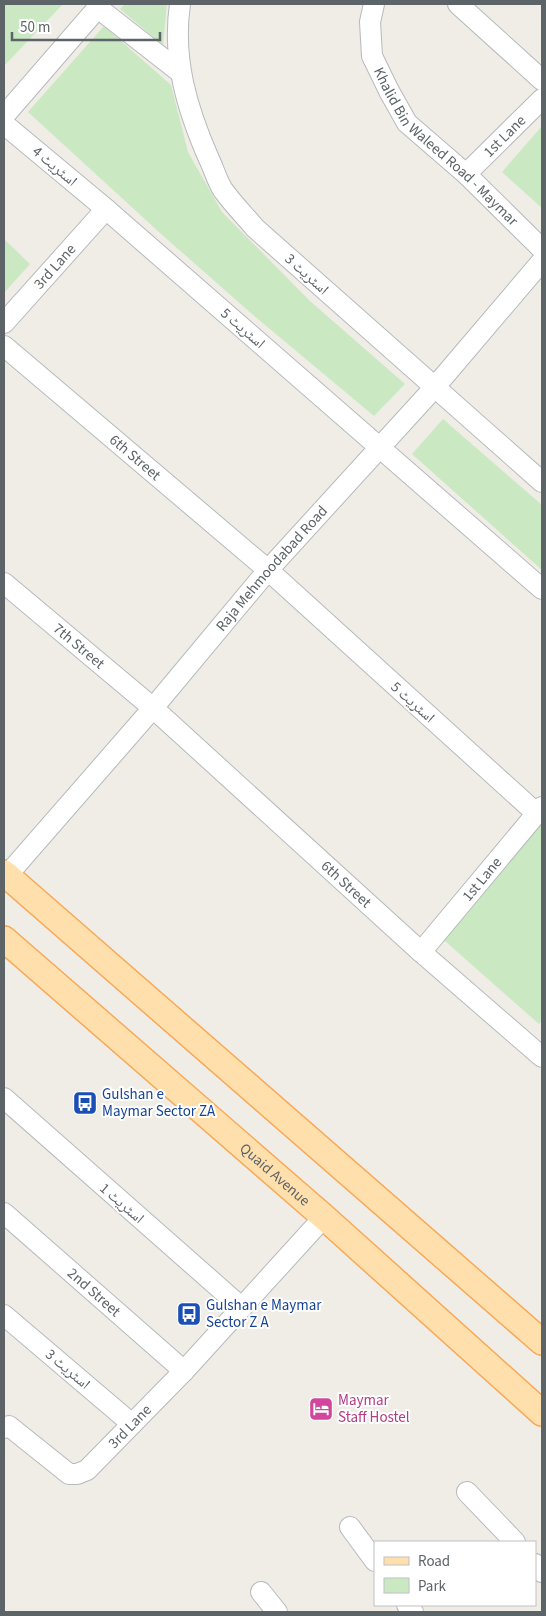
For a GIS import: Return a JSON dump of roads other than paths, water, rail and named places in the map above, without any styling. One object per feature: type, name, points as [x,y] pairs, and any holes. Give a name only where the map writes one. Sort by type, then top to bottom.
[{"type":"main road","points":[[5,876],[542,1342]]},
{"type":"main road","name":"Quaid Avenue","points":[[4,939],[324,1217],[542,1413]]},
{"type":"street","name":"اسٹریٹ 3","points":[[180,4],[178,18],[180,72],[184,91],[202,142],[222,189],[255,228],[542,482]]},
{"type":"street","name":"Khalid Bin Waleed Road - Maymar","points":[[374,4],[370,22],[372,56],[407,123],[466,174],[542,249]]},
{"type":"street","points":[[458,4],[542,80]]},
{"type":"street","points":[[4,116],[99,6],[180,72]]},
{"type":"street","name":"1st Lane","points":[[466,174],[542,99]]},
{"type":"street","name":"اسٹریٹ 4","points":[[4,124],[106,209]]},
{"type":"street","name":"3rd Lane","points":[[4,323],[106,209]]},
{"type":"street","name":"اسٹریٹ 5","points":[[106,209],[380,446]]},
{"type":"street","name":"Raja Mehmoodabad Road","points":[[5,876],[153,708],[268,570],[434,388],[542,261]]},
{"type":"street","name":"6th Street","points":[[4,346],[268,570]]},
{"type":"street","points":[[380,446],[542,589]]},
{"type":"street","name":"اسٹریٹ 5","points":[[268,570],[539,810]]},
{"type":"street","name":"7th Street","points":[[4,583],[153,708]]},
{"type":"street","name":"6th Street","points":[[153,708],[421,952],[541,1053]]},
{"type":"street","name":"1st Lane","points":[[421,952],[539,810]]},
{"type":"street","name":"اسٹریٹ 1","points":[[4,1098],[241,1307]]},
{"type":"street","name":"2nd Street","points":[[4,1213],[184,1371]]},
{"type":"street","name":"3rd Lane","points":[[6,1425],[69,1474],[77,1474],[88,1470],[184,1371],[324,1217]]},
{"type":"street","name":"اسٹریٹ 3","points":[[4,1315],[132,1424]]},
{"type":"street","points":[[467,1492],[514,1541]]},
{"type":"street","points":[[350,1527],[374,1560]]},
{"type":"street","points":[[261,1592],[277,1612]]},
{"type":"place","name":"Gulshan e Maymar Sector ZA","points":[[85,1103]]},
{"type":"place","name":"Gulshan e Maymar Sector Z A","points":[[189,1314]]},
{"type":"place","name":"Maymar Staff Hostel","points":[[321,1409]]}]
